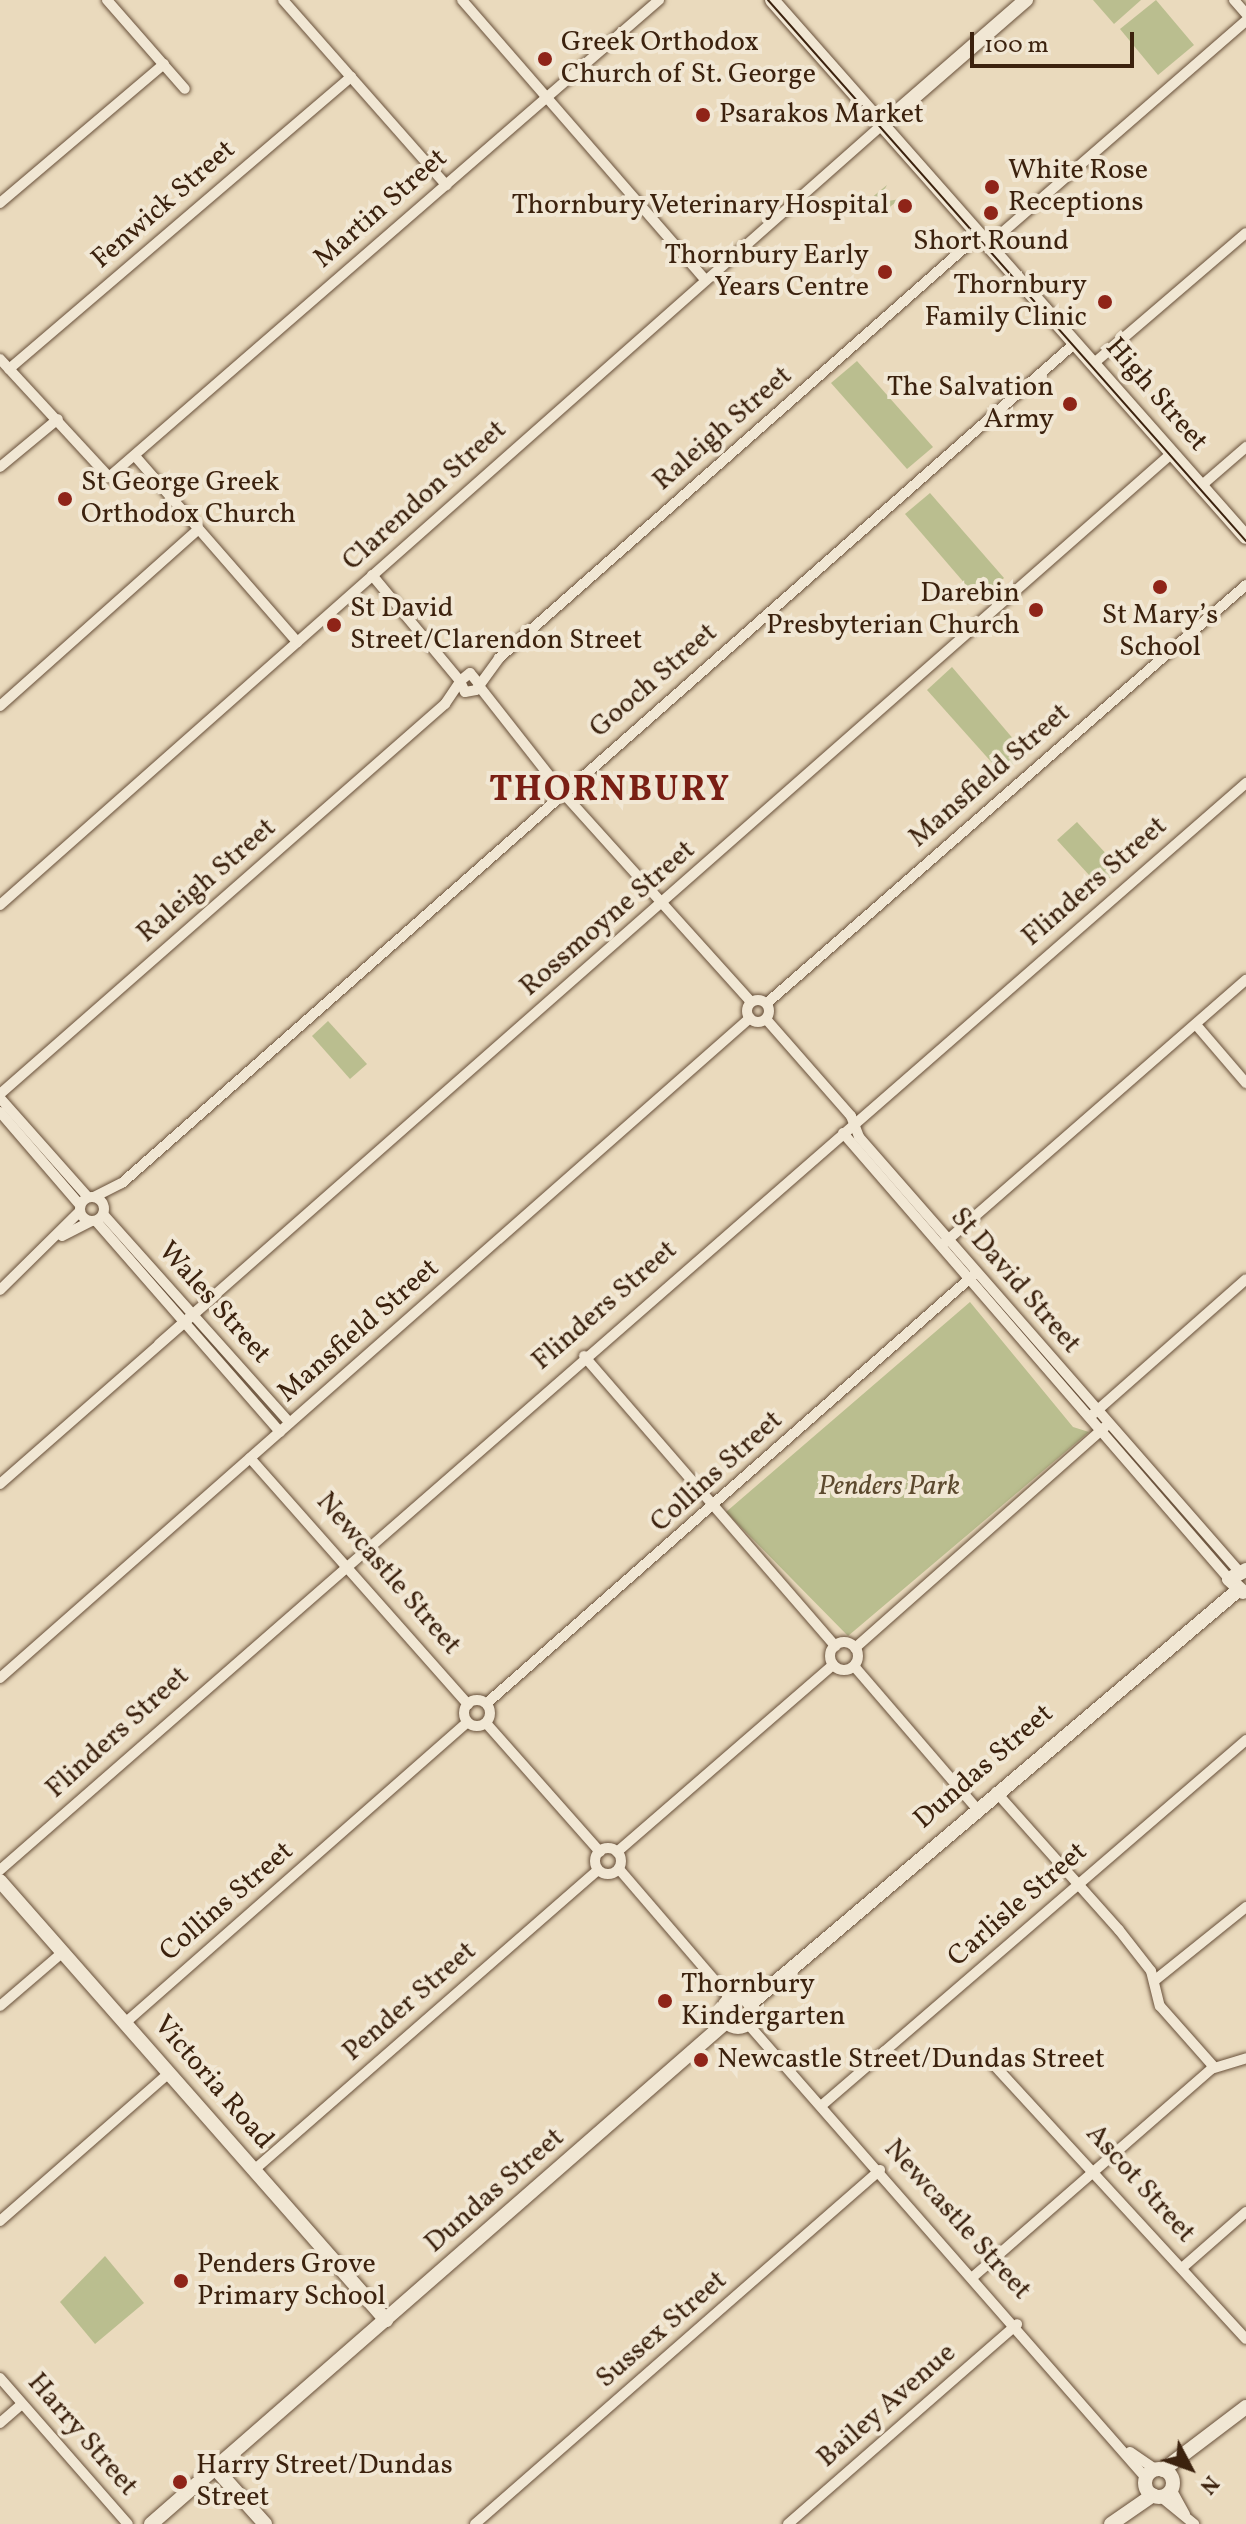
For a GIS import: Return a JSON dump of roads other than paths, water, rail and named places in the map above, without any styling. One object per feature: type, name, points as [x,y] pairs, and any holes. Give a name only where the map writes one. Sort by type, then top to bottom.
[{"type":"street","points":[[107,0],[185,89]]},
{"type":"street","points":[[283,0],[446,185]]},
{"type":"street","points":[[462,0],[705,280]]},
{"type":"street","name":"Martin Street","points":[[135,456],[659,0]]},
{"type":"street","name":"High Street","points":[[772,0],[1246,537]]},
{"type":"street","points":[[882,125],[1026,0]]},
{"type":"street","points":[[1234,0],[1246,14]]},
{"type":"street","name":"Raleigh Street","points":[[0,1096],[445,704],[474,689],[499,658],[983,240],[1246,21]]},
{"type":"street","points":[[0,203],[164,64]]},
{"type":"street","name":"Fenwick Street","points":[[9,369],[351,77]]},
{"type":"street","name":"Clarendon Street","points":[[0,905],[882,125]]},
{"type":"street","points":[[1093,364],[1246,233]]},
{"type":"street","name":"Gooch Street","points":[[60,1237],[98,1216],[122,1183],[1075,343]]},
{"type":"street","points":[[0,359],[109,477],[135,456],[297,642]]},
{"type":"street","points":[[0,467],[58,419]]},
{"type":"street","points":[[1201,486],[1246,447]]},
{"type":"street","name":"Rossmoyne Street","points":[[0,1484],[1172,453]]},
{"type":"street","points":[[0,706],[199,529]]},
{"type":"street","points":[[372,575],[452,665],[460,682],[474,689],[751,1002],[750,1018],[766,1019],[767,1003],[751,1002]]},
{"type":"street","name":"Mansfield Street","points":[[767,1003],[1246,585]]},
{"type":"street","name":"Raleigh Street","points":[[445,704],[470,673],[499,658]]},
{"type":"street","points":[[452,665],[470,673],[474,689]]},
{"type":"street","name":"Flinders Street","points":[[0,1870],[346,1562],[1246,783]]},
{"type":"street","points":[[945,1243],[1198,1027],[1246,980]]},
{"type":"street","name":"Mansfield Street","points":[[0,1678],[750,1018]]},
{"type":"street","name":"St David Street","points":[[766,1019],[854,1124],[945,1243]]},
{"type":"street","points":[[1198,1027],[1246,1083]]},
{"type":"street","points":[[0,1096],[98,1216]]},
{"type":"street","points":[[0,1112],[98,1216]]},
{"type":"street","name":"St David Street","points":[[843,1133],[945,1243],[1241,1581]]},
{"type":"street","name":"Gooch Street","points":[[0,1290],[60,1237],[86,1202],[122,1183]]},
{"type":"street","name":"Wales Street","points":[[98,1216],[290,1423]]},
{"type":"street","name":"Wales Street","points":[[98,1216],[184,1323],[280,1432]]},
{"type":"street","name":"Collins Street","points":[[487,1703],[714,1508],[973,1276]]},
{"type":"street","points":[[1094,1412],[1246,1279]]},
{"type":"street","points":[[584,1356],[835,1646],[855,1648]]},
{"type":"street","points":[[976,1808],[854,1666],[855,1648],[1105,1429]]},
{"type":"street","name":"Newcastle Street","points":[[254,1455],[468,1704]]},
{"type":"street","name":"Dundas Street","points":[[750,2004],[1241,1581]]},
{"type":"street","points":[[600,1852],[617,1852],[833,1665],[835,1646]]},
{"type":"street","points":[[833,1665],[854,1666]]},
{"type":"street","points":[[486,1723],[468,1722],[468,1704],[487,1703],[486,1723],[600,1852],[598,1870],[619,1869]]},
{"type":"street","name":"Collins Street","points":[[125,2023],[468,1722]]},
{"type":"street","name":"Carlisle Street","points":[[821,2106],[1246,1740]]},
{"type":"street","points":[[996,1792],[1079,1884],[1154,1981],[1160,2006],[1214,2067]]},
{"type":"street","points":[[617,1852],[619,1869],[731,1999],[750,2004],[748,2024],[726,2022],[731,1999]]},
{"type":"street","name":"Pender Street","points":[[254,2170],[598,1870]]},
{"type":"street","name":"Victoria Road","points":[[0,1881],[386,2320]]},
{"type":"street","points":[[1154,1981],[1246,1907]]},
{"type":"street","points":[[0,2006],[63,1952]]},
{"type":"street","name":"Dundas Street","points":[[151,2524],[726,2022]]},
{"type":"street","name":"Newcastle Street","points":[[748,2024],[1194,2524]]},
{"type":"street","points":[[974,2276],[1214,2067],[1246,2058]]},
{"type":"street","name":"Ascot Street","points":[[994,2065],[1096,2170],[1246,2339]]},
{"type":"street","points":[[0,2221],[169,2073]]},
{"type":"street","name":"Sussex Street","points":[[475,2524],[880,2170]]},
{"type":"street","points":[[1182,2268],[1246,2212]]},
{"type":"street","name":"Bailey Avenue","points":[[788,2524],[1017,2324]]},
{"type":"street","name":"Harry Street","points":[[0,2378],[128,2524]]},
{"type":"street","points":[[0,2423],[22,2404]]},
{"type":"street","points":[[1115,2520],[1246,2407]]},
{"type":"street","points":[[215,2468],[265,2524]]},
{"type":"tram line","points":[[768,0],[1246,541]]},
{"type":"place","name":"Greek Orthodox Church of St. George","points":[[545,59]]},
{"type":"place","name":"Psarakos Market","points":[[703,115]]},
{"type":"place","name":"White Rose Receptions","points":[[992,187]]},
{"type":"place","name":"Thornbury Veterinary Hospital","points":[[905,206]]},
{"type":"place","name":"Short Round","points":[[991,213]]},
{"type":"place","name":"Thornbury Early Years Centre","points":[[885,272]]},
{"type":"place","name":"Thornbury Family Clinic","points":[[1105,302]]},
{"type":"place","name":"The Salvation Army","points":[[1070,404]]},
{"type":"place","name":"St George Greek Orthodox Church","points":[[65,499]]},
{"type":"place","name":"St Mary’s School","points":[[1160,587]]},
{"type":"place","name":"Darebin Presbyterian Church","points":[[1036,610]]},
{"type":"place","name":"St David Street/Clarendon Street","points":[[334,625]]},
{"type":"place","name":"Thornbury Kindergarten","points":[[665,2001]]},
{"type":"place","name":"Newcastle Street/Dundas Street","points":[[701,2060]]},
{"type":"place","name":"Penders Grove Primary School","points":[[181,2281]]},
{"type":"place","name":"Harry Street/Dundas Street","points":[[180,2482]]},
{"type":"district","name":"THORNBURY","points":[[610,792]]},
{"type":"park label","name":"Penders Park","points":[[889,1487]]}]
